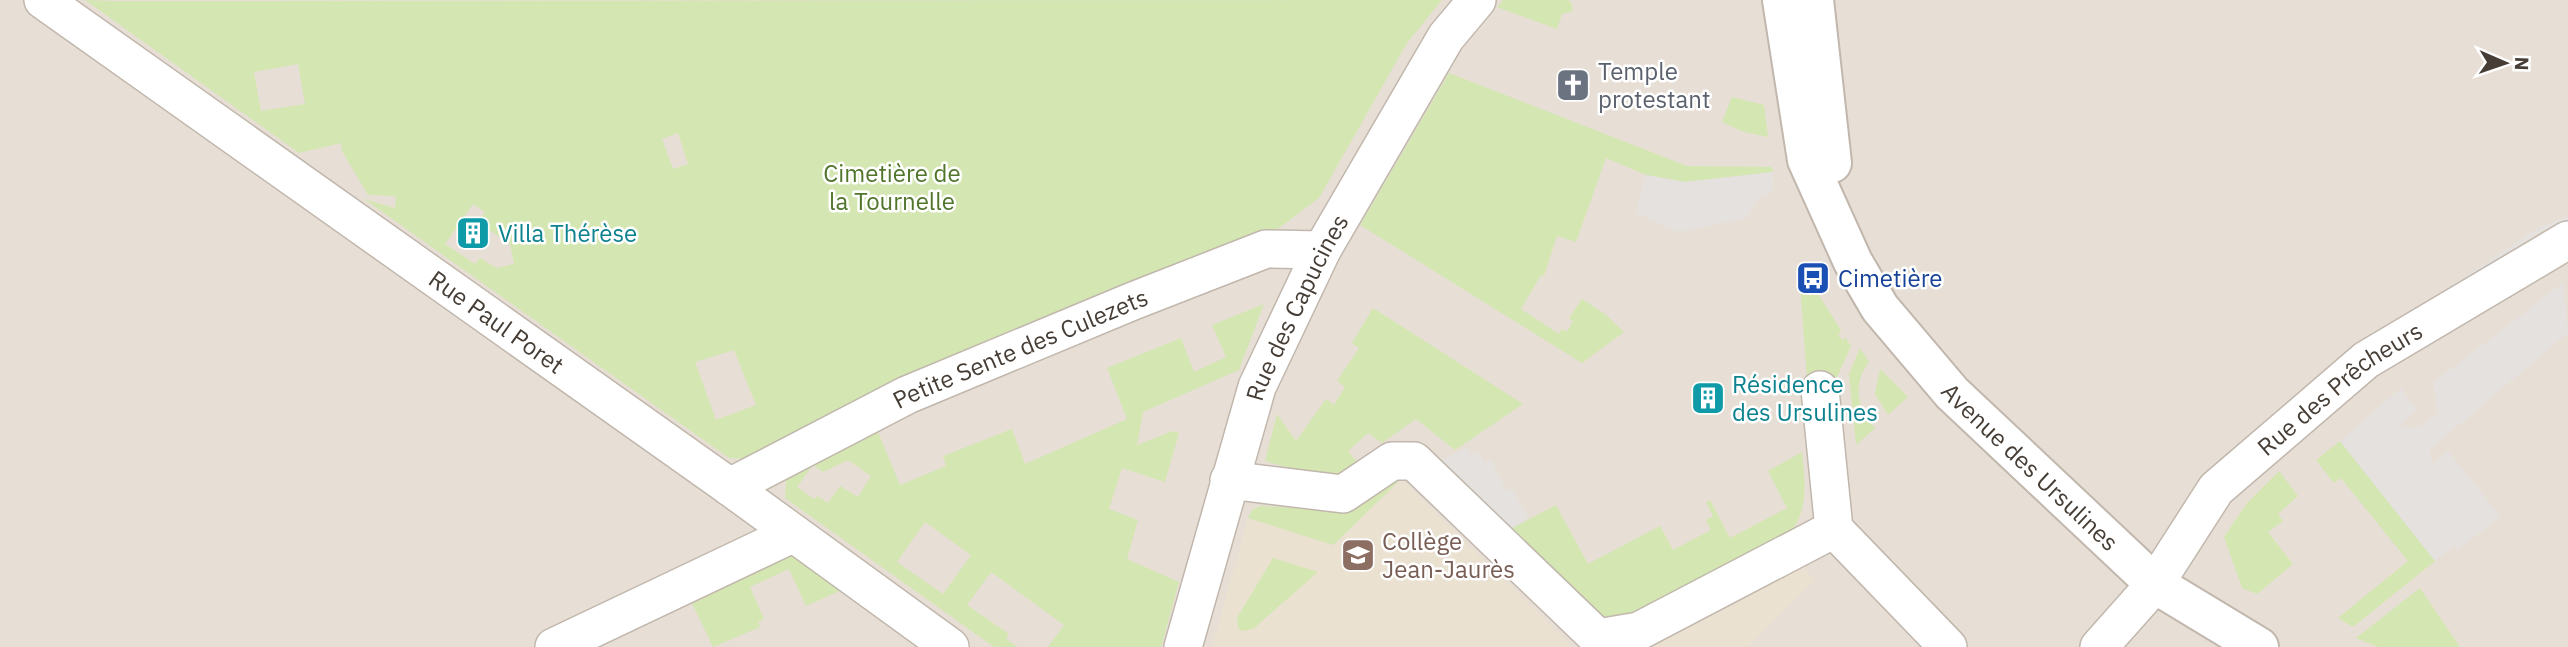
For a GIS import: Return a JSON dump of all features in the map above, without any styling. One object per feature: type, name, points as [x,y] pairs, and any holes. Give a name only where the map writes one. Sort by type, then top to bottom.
[{"type":"street","name":"Rue Paul Poret","points":[[43,0],[730,487],[950,647]]},
{"type":"street","name":"Rue des Capucines","points":[[1183,647],[1257,387],[1322,250],[1447,37],[1477,0]]},
{"type":"street","name":"Avenue des Ursulines","points":[[1782,0],[1807,160],[1844,244],[1880,308],[1952,393],[2155,584],[2259,647]]},
{"type":"street","name":"Avenue des Ursulines","points":[[1814,0],[1828,137],[1844,244]]},
{"type":"street","name":"Rue des Prêcheurs","points":[[2099,647],[2155,584],[2216,489],[2366,360],[2568,240]]},
{"type":"street","name":"Petite Sente des Culezets","points":[[730,487],[906,395],[1133,300],[1266,249],[1322,250]]},
{"type":"street","points":[[1820,390],[1834,529],[1948,647]]},
{"type":"street","points":[[1229,480],[1343,494],[1392,461],[1414,461],[1598,638],[1639,631],[1834,529]]},
{"type":"street","points":[[554,647],[792,534]]},
{"type":"shaded area","points":[[0,0],[2568,0],[2568,647],[0,647]]},
{"type":"shaded area","points":[[1773,172],[1773,191],[1758,198],[1747,218],[1678,232],[1636,213],[1646,175],[1685,182]]},
{"type":"shaded area","points":[[2568,216],[2568,221],[2543,230],[2432,302],[2245,445],[2242,442],[2333,366],[2376,335],[2541,226]]},
{"type":"shaded area","points":[[2563,283],[2568,333],[2430,449],[2432,465],[2448,451],[2500,516],[2458,550],[2454,545],[2435,561],[2340,441],[2401,388],[2417,410],[2400,426],[2415,428],[2424,424],[2438,413],[2433,383]]},
{"type":"shaded area","points":[[1467,447],[1472,456],[1479,452],[1484,463],[1491,460],[1506,490],[1512,489],[1529,519],[1506,531],[1451,478],[1442,460]]},
{"type":"shaded area","name":"Collège Jean-Jaurès","points":[[1402,479],[1572,647],[1212,647],[1248,518],[1333,545]]},
{"type":"shaded area","points":[[1796,559],[1815,580],[1748,647],[1638,647]]},
{"type":"green space","name":"Cimetière de la Tournelle","points":[[85,0],[1442,0],[1407,43],[1319,198],[1279,228],[927,373],[752,459],[729,458],[364,199],[395,208],[396,196],[368,195],[342,151],[341,143],[299,153]],"holes":[[[298,64],[305,104],[261,111],[254,72]],[[678,133],[688,164],[673,169],[662,139]],[[473,204],[485,212],[478,222],[510,244],[514,264],[496,268],[480,258],[475,264],[445,244]],[[734,350],[756,405],[716,420],[695,362]]]},
{"type":"green space","points":[[1503,0],[1567,0],[1571,2],[1573,11],[1562,14],[1557,29],[1497,7]]},
{"type":"green space","points":[[1449,73],[1687,166],[1772,167],[1773,172],[1685,182],[1646,175],[1606,158],[1576,242],[1557,236],[1544,276],[1541,275],[1521,309],[1559,334],[1562,329],[1567,332],[1573,321],[1569,318],[1582,299],[1605,314],[1624,332],[1582,363],[1360,225]]},
{"type":"green space","points":[[1732,97],[1764,105],[1768,137],[1744,132],[1722,122]]},
{"type":"green space","points":[[1804,272],[1841,330],[1838,336],[1843,340],[1845,337],[1851,346],[1837,377],[1807,377],[1799,273]]},
{"type":"green space","points":[[1264,304],[1239,370],[1143,412],[1137,445],[1173,431],[1179,433],[1165,482],[1122,468],[1109,509],[1138,520],[1127,559],[1179,582],[1161,647],[1048,647],[1064,625],[991,572],[967,605],[1009,634],[1006,639],[1018,647],[994,647],[785,498],[787,467],[873,420],[900,485],[946,466],[943,456],[1012,429],[1025,464],[1127,419],[1107,368],[1181,338],[1194,372],[1226,357],[1212,325]],"holes":[[[848,460],[871,476],[858,497],[840,486],[828,503],[817,496],[814,499],[797,487],[813,465],[823,472]],[[925,522],[971,555],[943,594],[897,562]]]},
{"type":"green space","points":[[1373,308],[1523,404],[1455,450],[1416,419],[1382,443],[1368,433],[1348,451],[1357,462],[1333,480],[1265,461],[1277,414],[1296,441],[1326,399],[1334,405],[1345,387],[1337,381],[1359,348],[1352,343]]},
{"type":"green space","points":[[1860,348],[1869,362],[1860,379],[1859,396],[1864,412],[1875,428],[1856,445],[1849,374]]},
{"type":"green space","points":[[1880,369],[1908,397],[1888,415],[1875,394]]},
{"type":"green space","points":[[2340,441],[2435,561],[2353,627],[2338,618],[2408,561],[2341,478],[2334,483],[2316,460]]},
{"type":"green space","points":[[1802,452],[1805,484],[1803,505],[1790,533],[1628,617],[1597,616],[1510,529],[1556,505],[1588,564],[1660,526],[1673,550],[1711,530],[1706,520],[1713,516],[1706,502],[1710,500],[1730,538],[1787,508],[1768,471]]},
{"type":"green space","points":[[2279,471],[2298,496],[2278,514],[2283,521],[2268,532],[2293,564],[2257,594],[2242,588],[2224,537],[2247,503]]},
{"type":"green space","points":[[1395,479],[1399,481],[1333,545],[1248,518],[1252,510],[1260,506],[1335,509]]},
{"type":"green space","points":[[781,555],[797,557],[842,590],[806,606],[789,569],[750,587],[764,619],[758,622],[760,627],[713,647],[689,597]]},
{"type":"green space","points":[[1273,558],[1318,572],[1253,629],[1241,631],[1237,618]]},
{"type":"green space","points":[[2420,588],[2460,647],[2378,647],[2356,638]]},
{"type":"place","name":"Temple protestant","points":[[1573,85]]},
{"type":"place","name":"Villa Thérèse","points":[[473,233]]},
{"type":"place","name":"Cimetière","points":[[1813,278]]},
{"type":"place","name":"Résidence des Ursulines","points":[[1708,398]]},
{"type":"place","name":"Collège Jean-Jaurès","points":[[1358,555]]}]
